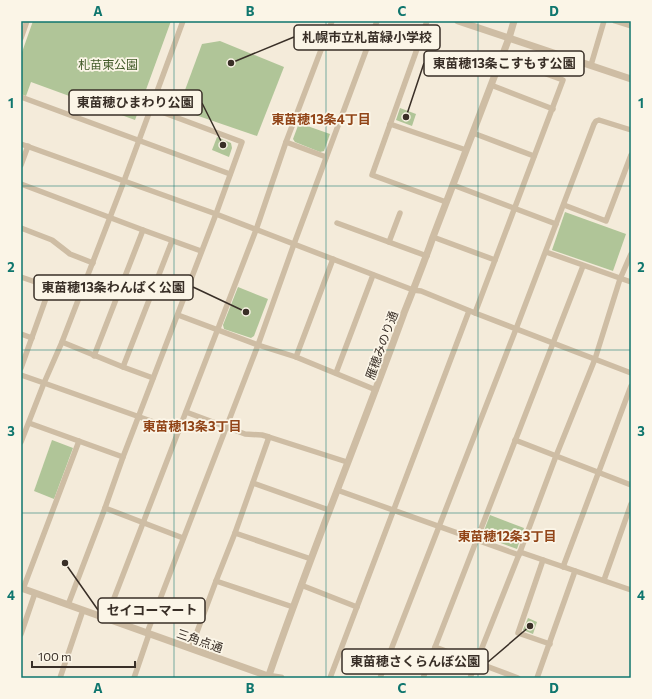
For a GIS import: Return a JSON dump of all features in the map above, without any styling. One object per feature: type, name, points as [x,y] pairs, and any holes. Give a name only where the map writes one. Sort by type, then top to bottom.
[{"type":"street","points":[[21,442],[93,263],[183,21]]},
{"type":"street","points":[[106,619],[256,230],[286,142],[332,21]]},
{"type":"street","points":[[134,678],[148,633],[183,538],[258,345],[377,21]]},
{"type":"street","points":[[427,21],[372,175],[446,202]]},
{"type":"street","points":[[458,21],[631,78]]},
{"type":"street","name":"雁穂みのり通","points":[[268,677],[412,290],[427,256],[446,202],[502,58],[514,21]]},
{"type":"street","points":[[591,65],[604,21]]},
{"type":"street","points":[[615,21],[631,26]]},
{"type":"street","points":[[21,38],[25,22]]},
{"type":"street","points":[[330,678],[472,312],[495,260],[563,80],[502,58]]},
{"type":"street","points":[[491,84],[553,109]]},
{"type":"street","points":[[21,97],[230,174]]},
{"type":"street","points":[[68,605],[242,142],[151,108]]},
{"type":"street","points":[[380,678],[564,206],[594,124],[599,120],[631,130]]},
{"type":"street","points":[[390,124],[466,150]]},
{"type":"street","points":[[473,133],[534,156]]},
{"type":"street","points":[[286,142],[326,157]]},
{"type":"street","points":[[21,144],[216,214],[412,290],[421,291],[631,373]]},
{"type":"street","points":[[21,165],[28,146]]},
{"type":"street","points":[[564,206],[606,221],[631,155]]},
{"type":"street","points":[[21,184],[201,251]]},
{"type":"street","points":[[453,185],[556,224]]},
{"type":"street","points":[[389,242],[400,213]]},
{"type":"street","points":[[337,223],[427,256]]},
{"type":"street","points":[[21,228],[52,240],[70,254],[93,263]]},
{"type":"street","points":[[94,356],[143,230]]},
{"type":"street","points":[[433,237],[495,260]]},
{"type":"street","points":[[123,367],[172,241]]},
{"type":"street","points":[[546,252],[631,282]]},
{"type":"street","points":[[470,678],[595,359],[620,279],[631,254]]},
{"type":"street","points":[[296,357],[333,259]]},
{"type":"street","points":[[423,678],[583,266]]},
{"type":"street","points":[[336,373],[373,275]]},
{"type":"street","points":[[21,277],[50,287],[21,368]]},
{"type":"street","points":[[178,315],[258,345],[296,357],[376,390]]},
{"type":"street","points":[[21,334],[32,338]]},
{"type":"street","points":[[62,342],[94,356],[153,378]]},
{"type":"street","points":[[21,376],[178,431]]},
{"type":"street","points":[[563,566],[631,386]]},
{"type":"street","points":[[186,412],[245,434],[262,435],[347,462]]},
{"type":"street","points":[[21,423],[79,441],[123,457]]},
{"type":"street","points":[[191,648],[235,533],[269,437]]},
{"type":"street","points":[[515,440],[631,485]]},
{"type":"street","points":[[22,588],[79,441]]},
{"type":"street","points":[[253,483],[329,510]]},
{"type":"street","points":[[337,490],[477,540],[563,566],[631,590]]},
{"type":"street","points":[[604,580],[631,504]]},
{"type":"street","points":[[105,508],[183,538]]},
{"type":"street","points":[[235,533],[311,559]]},
{"type":"street","points":[[543,560],[518,632],[550,644]]},
{"type":"street","points":[[537,678],[575,571]]},
{"type":"street","points":[[216,581],[293,607]]},
{"type":"street","points":[[301,585],[357,607]]},
{"type":"street","name":"三角点通","points":[[22,588],[268,677],[281,678]]},
{"type":"street","points":[[21,634],[35,593]]},
{"type":"street","points":[[60,678],[83,610]]},
{"type":"street","points":[[435,647],[518,678]]},
{"type":"green space","name":"札苗東公園","points":[[33,21],[171,21],[135,120],[31,82],[26,96],[21,94],[21,55]]},
{"type":"green space","points":[[220,41],[284,67],[257,136],[178,109],[202,44]]},
{"type":"green space","points":[[400,108],[416,114],[412,126],[396,120]]},
{"type":"green space","points":[[299,123],[330,134],[324,151],[320,152],[295,142],[293,139]]},
{"type":"green space","points":[[217,137],[231,143],[232,148],[229,157],[212,150]]},
{"type":"green space","points":[[565,212],[626,234],[613,271],[552,250]]},
{"type":"green space","points":[[238,287],[268,299],[254,336],[251,338],[224,329],[223,325]]},
{"type":"green space","points":[[52,440],[73,448],[54,499],[34,491]]},
{"type":"green space","points":[[490,515],[524,528],[517,549],[482,536]]},
{"type":"green space","points":[[528,618],[537,622],[533,634],[523,630]]},
{"type":"place","name":"札幌市立札苗緑小学校","points":[[231,63]]},
{"type":"place","name":"東苗穂13条こすもす公園","points":[[406,117]]},
{"type":"place","name":"東苗穂ひまわり公園","points":[[223,145]]},
{"type":"place","name":"東苗穂13条わんぱく公園","points":[[246,312]]},
{"type":"place","name":"セイコーマート","points":[[65,563]]},
{"type":"place","name":"東苗穂さくらんぼ公園","points":[[530,626]]},
{"type":"district","name":"東苗穂13条4丁目","points":[[321,119]]},
{"type":"district","name":"東苗穂13条3丁目","points":[[192,426]]},
{"type":"district","name":"東苗穂12条3丁目","points":[[507,536]]}]
